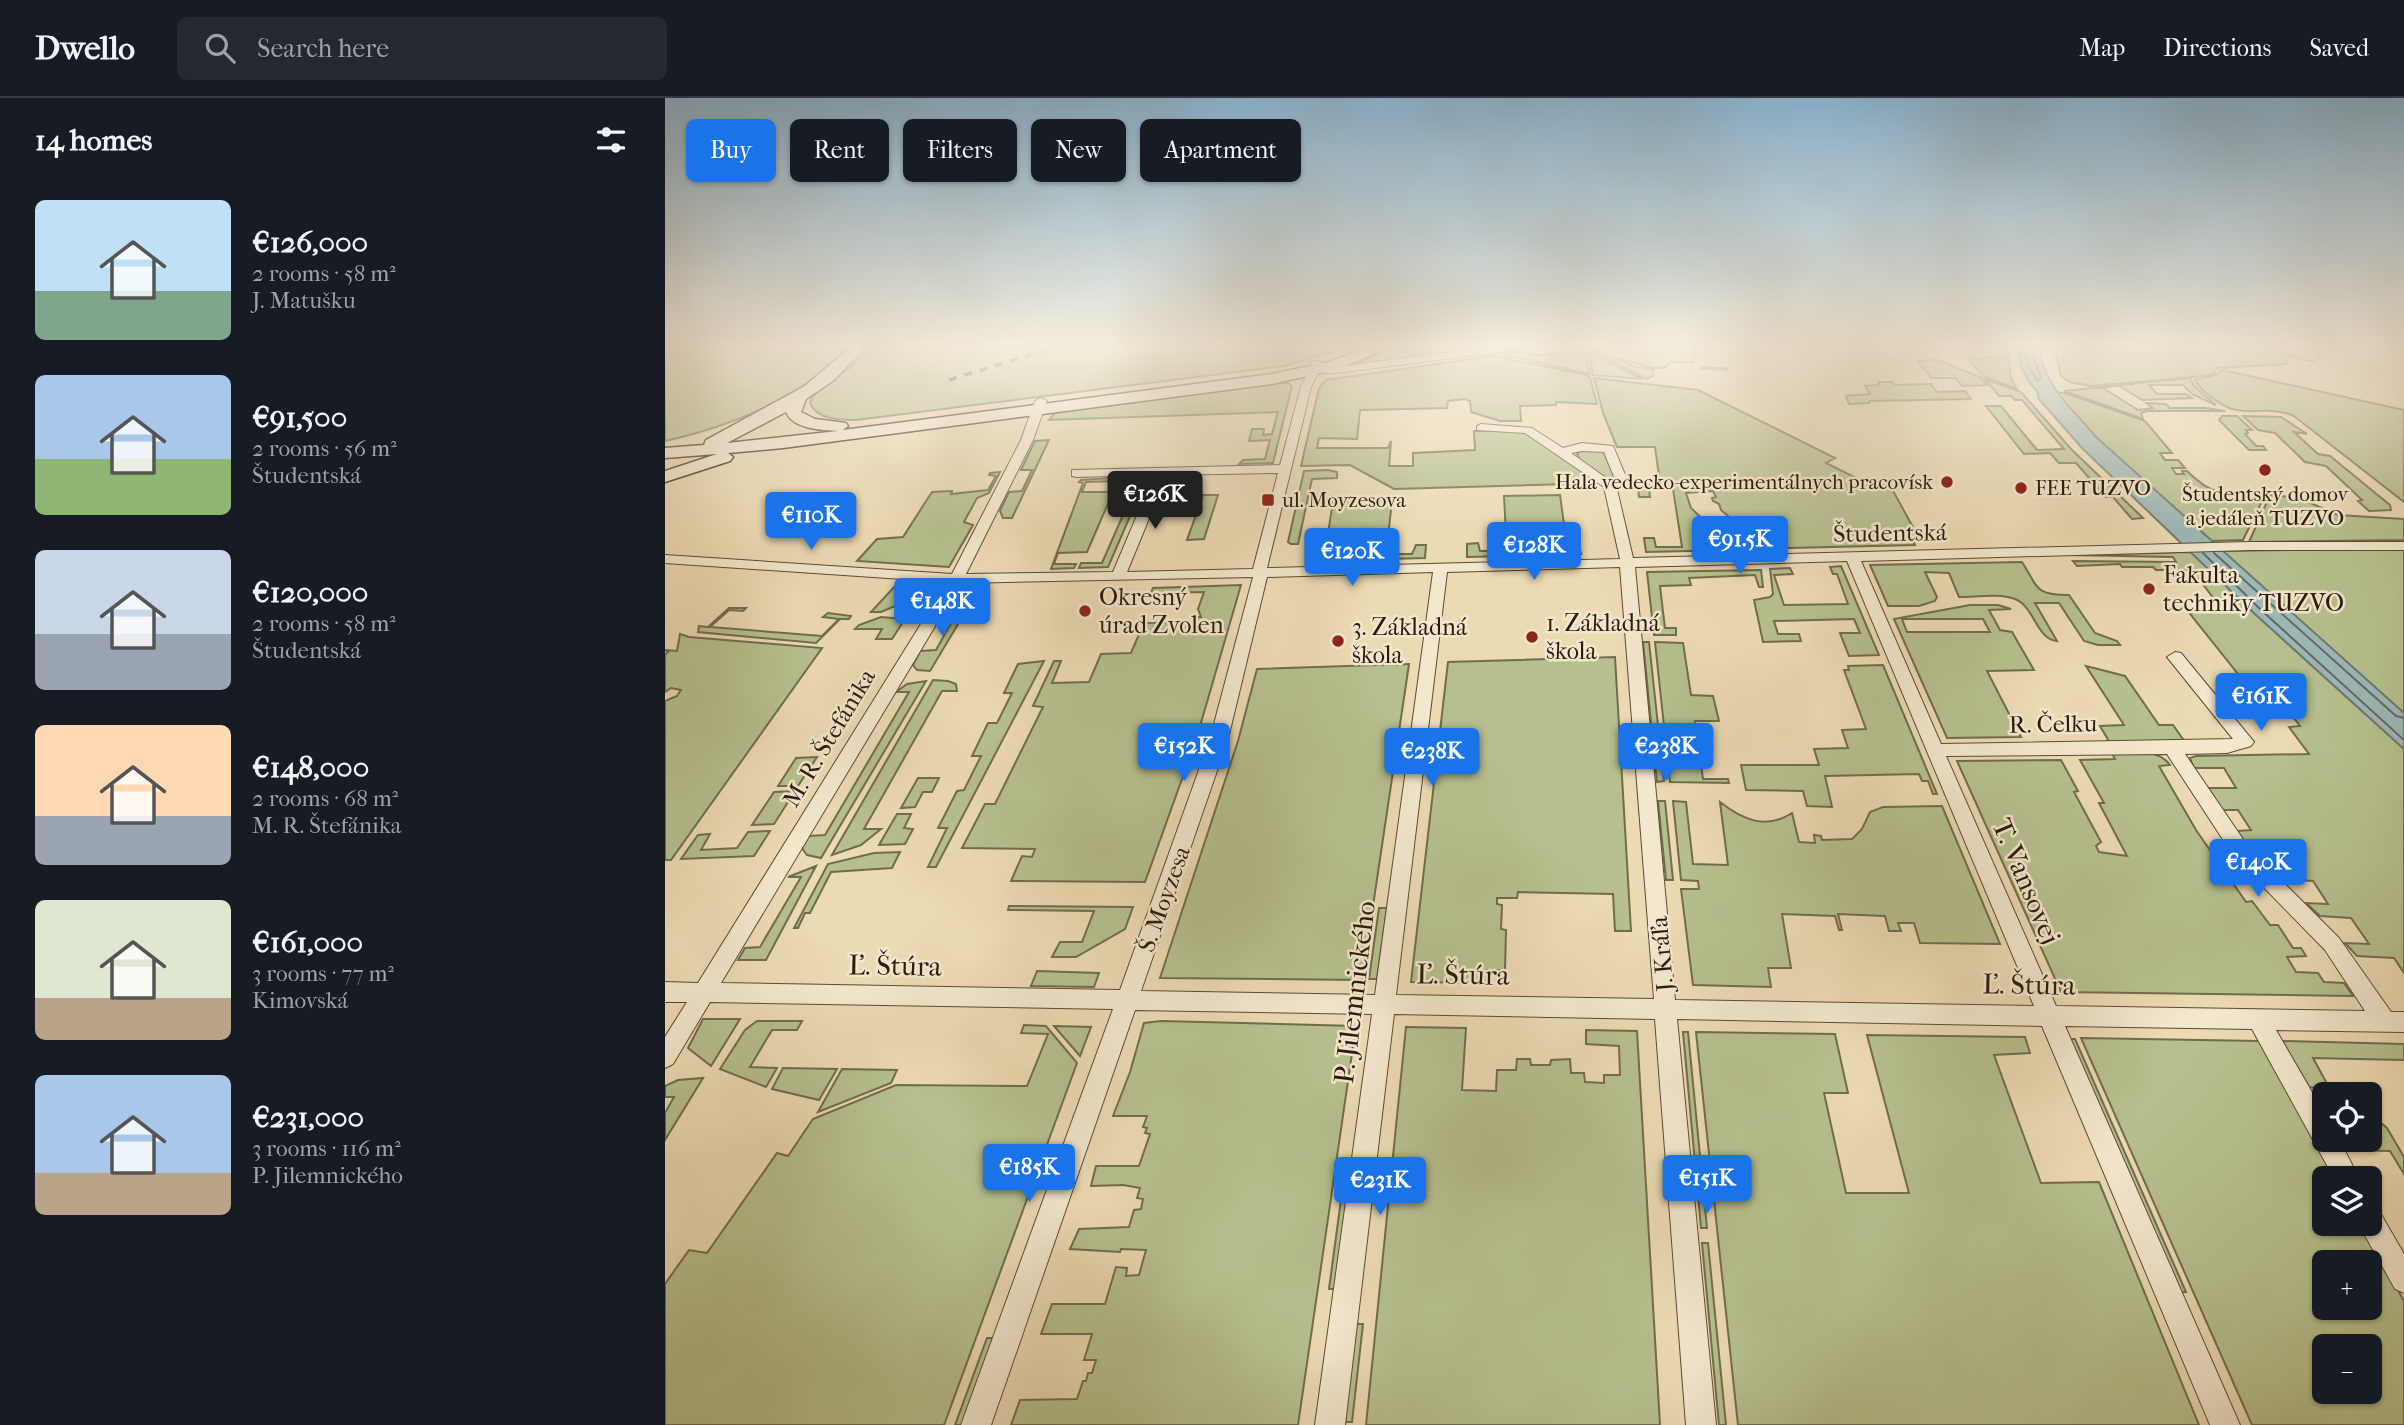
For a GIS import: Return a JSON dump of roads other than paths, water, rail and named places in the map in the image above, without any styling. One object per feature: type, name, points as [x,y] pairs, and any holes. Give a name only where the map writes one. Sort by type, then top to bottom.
[{"type":"street","points":[[665,469],[779,408]]},
{"type":"street","points":[[795,408],[793,413],[798,419],[818,425],[844,426]]},
{"type":"street","points":[[665,453],[844,426],[1013,408]]},
{"type":"street","points":[[704,448],[768,444],[1020,408]]},
{"type":"street","name":"M. R. Štefánika","points":[[665,1057],[956,580],[1027,440],[1039,408]]},
{"type":"street","name":"Š. Moyzesa","points":[[976,1425],[1219,739],[1261,573],[1260,565],[1304,408]]},
{"type":"street","points":[[665,447],[708,437],[770,413]]},
{"type":"street","points":[[1481,428],[1525,429],[1620,484]]},
{"type":"street","points":[[665,477],[768,444]]},
{"type":"street","name":"J. Kráľa","points":[[1562,452],[1595,446],[1611,452],[1620,484],[1701,1425]]},
{"type":"street","points":[[1076,473],[1285,469]]},
{"type":"street","points":[[1118,577],[1161,472]]},
{"type":"street","name":"Študentská","points":[[665,559],[956,580],[2239,546],[2404,545]]},
{"type":"street","name":"T. Vansovej","points":[[1853,556],[2225,1425]]},
{"type":"street","name":"P. Jilemnického","points":[[1330,1425],[1441,567]]},
{"type":"street","name":"R. Čelku","points":[[1936,750],[2227,747],[2245,742],[2175,657]]},
{"type":"street","points":[[2172,747],[2242,853],[2332,944],[2394,1022]]},
{"type":"street","name":"Ľ. Štúra","points":[[665,992],[2394,1022]]},
{"type":"street","points":[[2259,1020],[2312,1115]]},
{"type":"street","points":[[2379,1236],[2404,1280]]},
{"type":"water","points":[[2047,408],[2071,408],[2096,437],[2404,713],[2404,749],[2255,614],[2083,449]]},
{"type":"place","name":"Študentský domov a jedáleň TUZVO","points":[[2265,470]]},
{"type":"place","name":"Hala vedecko-experimentálnych pracovísk","points":[[1947,482]]},
{"type":"place","name":"FEE TUZVO","points":[[2021,488]]},
{"type":"place","name":"ul. Moyzesova","points":[[1268,500]]},
{"type":"place","name":"Fakulta techniky TUZVO","points":[[2149,589]]},
{"type":"place","name":"Okresný úrad Zvolen","points":[[1085,611]]},
{"type":"place","name":"1. Základná škola","points":[[1532,637]]},
{"type":"place","name":"3. Základná škola","points":[[1338,641]]}]
